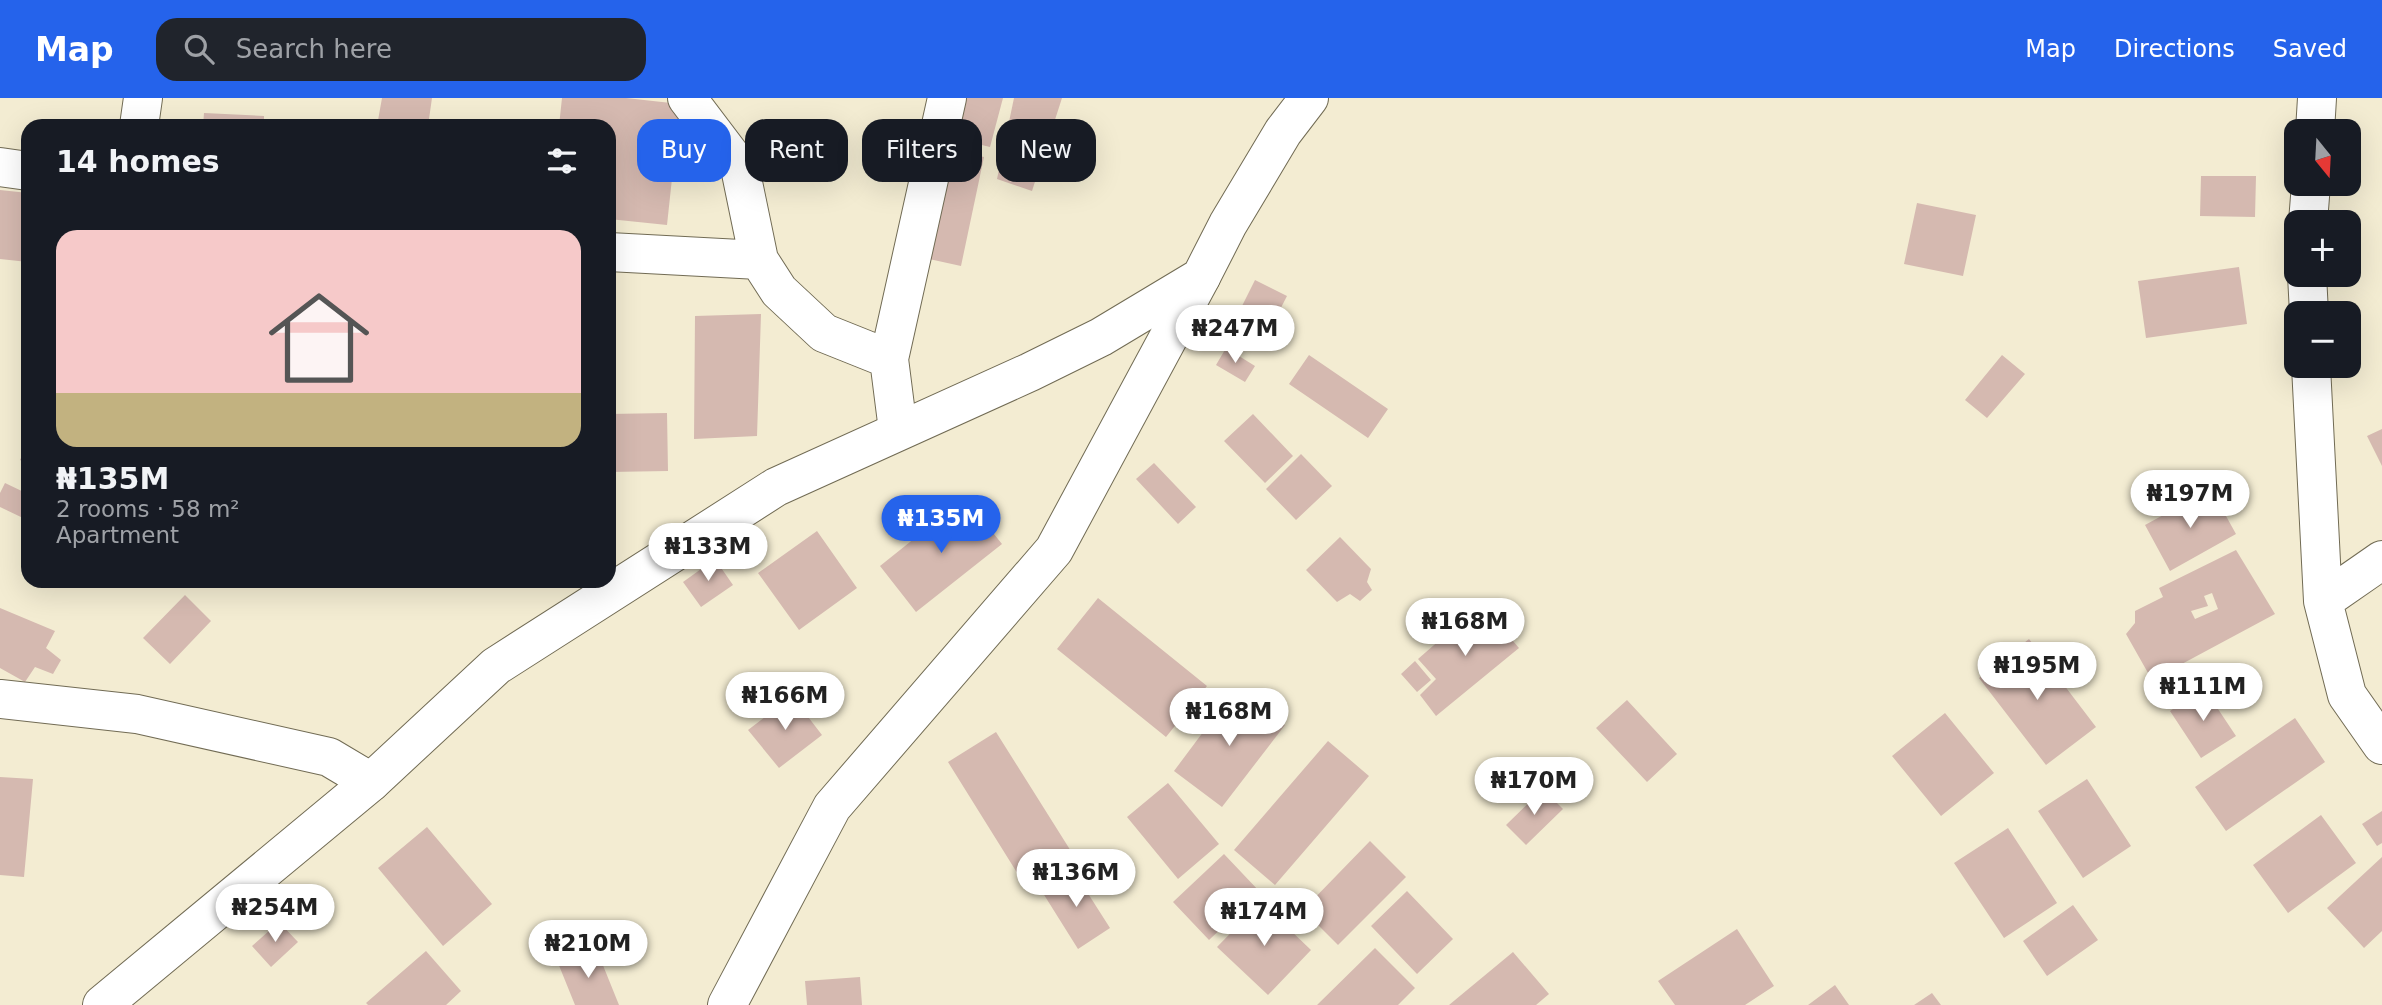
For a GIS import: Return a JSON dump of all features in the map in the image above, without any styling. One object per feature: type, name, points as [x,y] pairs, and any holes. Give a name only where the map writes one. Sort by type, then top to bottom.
[{"type":"street","points":[[140,119],[143,98]]},
{"type":"street","points":[[687,98],[740,168],[759,260],[779,291],[824,333],[889,359]]},
{"type":"street","points":[[898,430],[889,359],[947,98]]},
{"type":"street","points":[[727,1005],[832,807],[1054,550],[1228,224],[1283,132],[1308,98]]},
{"type":"street","points":[[2316,119],[2317,98]]},
{"type":"street","points":[[0,167],[21,170]]},
{"type":"street","points":[[616,252],[759,260]]},
{"type":"street","points":[[102,1005],[371,782],[496,666],[776,487],[1101,337],[1201,277]]},
{"type":"street","points":[[2312,378],[2323,601],[2347,695],[2382,746]]},
{"type":"street","points":[[2323,601],[2382,560]]},
{"type":"street","points":[[0,699],[150,717],[329,757],[371,782]]},
{"type":"building","points":[[382,98],[432,98],[429,119],[378,119]]},
{"type":"building","points":[[562,98],[626,98],[680,104],[678,119],[637,119],[637,182],[672,182],[667,225],[616,220],[616,119],[560,119]]},
{"type":"building","points":[[955,98],[1003,98],[990,147],[982,145],[982,119],[949,119]]},
{"type":"building","points":[[1014,98],[1062,98],[1055,119],[1010,119]]},
{"type":"building","points":[[204,113],[264,116],[264,119],[204,119]]},
{"type":"building","points":[[2201,176],[2256,176],[2255,217],[2200,216]]},
{"type":"building","points":[[935,182],[979,182],[961,266],[920,257]]},
{"type":"building","points":[[1006,182],[1035,182],[1032,191]]},
{"type":"building","points":[[0,190],[21,192],[21,261],[0,259]]},
{"type":"building","points":[[1917,203],[1976,215],[1963,276],[1904,264]]},
{"type":"building","points":[[2239,267],[2247,324],[2146,338],[2138,281]]},
{"type":"building","points":[[1255,280],[1287,296],[1268,333],[1236,318]]},
{"type":"building","points":[[761,314],[757,436],[694,439],[695,316]]},
{"type":"building","points":[[1226,348],[1255,366],[1245,382],[1216,365]]},
{"type":"building","points":[[1309,355],[1388,409],[1368,438],[1289,384]]},
{"type":"building","points":[[2002,355],[2025,374],[1987,418],[1965,400]]},
{"type":"building","points":[[667,413],[668,471],[616,472],[616,414]]},
{"type":"building","points":[[1253,414],[1293,456],[1265,483],[1224,441]]},
{"type":"building","points":[[2382,429],[2382,466],[2367,436]]},
{"type":"building","points":[[1301,454],[1332,486],[1296,520],[1266,489]]},
{"type":"building","points":[[1154,463],[1196,507],[1178,524],[1136,479]]},
{"type":"building","points":[[5,483],[21,491],[21,517],[0,507],[0,493]]},
{"type":"building","points":[[2211,489],[2236,534],[2170,571],[2145,525]]},
{"type":"building","points":[[965,498],[1002,544],[916,612],[880,566]]},
{"type":"building","points":[[817,531],[857,588],[799,630],[758,573]]},
{"type":"building","points":[[1340,537],[1371,569],[1367,582],[1372,590],[1360,601],[1350,594],[1337,602],[1306,570]]},
{"type":"building","points":[[2236,550],[2275,614],[2152,680],[2126,634],[2135,623],[2135,611],[2163,597],[2159,588]],"holes":[[[2212,593],[2218,609],[2195,619],[2191,611],[2208,606],[2204,596]]]},
{"type":"building","points":[[715,559],[733,585],[701,607],[683,582]]},
{"type":"building","points":[[185,595],[211,621],[170,664],[143,638]]},
{"type":"building","points":[[1098,598],[1207,686],[1166,737],[1057,649]]},
{"type":"building","points":[[1481,604],[1519,648],[1436,716],[1420,695],[1436,679],[1418,659]]},
{"type":"building","points":[[0,608],[55,631],[46,648],[61,660],[53,674],[35,667],[25,682],[0,668]]},
{"type":"building","points":[[2029,639],[2096,727],[2046,765],[1979,678]]},
{"type":"building","points":[[1415,661],[1431,680],[1417,692],[1401,674]]},
{"type":"building","points":[[1236,688],[1285,725],[1222,807],[1174,771]]},
{"type":"building","points":[[2204,688],[2236,736],[2201,758],[2170,711]]},
{"type":"building","points":[[792,696],[822,735],[779,768],[748,730]]},
{"type":"building","points":[[1627,700],[1677,754],[1647,782],[1596,728]]},
{"type":"building","points":[[1945,713],[1994,773],[1941,816],[1892,756]]},
{"type":"building","points":[[2295,718],[2325,762],[2226,831],[2195,787]]},
{"type":"building","points":[[996,732],[1074,856],[1026,887],[948,762]]},
{"type":"building","points":[[1328,741],[1369,776],[1275,885],[1234,850]]},
{"type":"building","points":[[0,777],[33,779],[24,877],[0,875]]},
{"type":"building","points":[[2087,779],[2131,846],[2083,878],[2038,811]]},
{"type":"building","points":[[1168,783],[1219,844],[1178,879],[1127,817]]},
{"type":"building","points":[[1543,789],[1563,809],[1526,845],[1506,825]]},
{"type":"building","points":[[2382,811],[2382,843],[2377,846],[2362,824]]},
{"type":"building","points":[[2321,815],[2356,863],[2288,913],[2253,865]]},
{"type":"building","points":[[427,827],[492,904],[443,946],[378,868]]},
{"type":"building","points":[[2008,828],[2057,903],[2004,938],[1954,863]]},
{"type":"building","points":[[1370,841],[1406,877],[1338,945],[1303,910]]},
{"type":"building","points":[[1224,854],[1260,892],[1209,940],[1173,902]]},
{"type":"building","points":[[2382,857],[2382,931],[2364,948],[2327,908]]},
{"type":"building","points":[[1073,870],[1110,928],[1078,949],[1041,890]]},
{"type":"building","points":[[1407,891],[1453,939],[1417,974],[1371,926]]},
{"type":"building","points":[[1261,902],[1311,950],[1268,995],[1217,947]]},
{"type":"building","points":[[2073,905],[2098,940],[2047,976],[2023,941]]},
{"type":"building","points":[[279,922],[298,942],[271,967],[252,946]]},
{"type":"building","points":[[1737,929],[1774,986],[1745,1005],[1675,1005],[1658,981]]},
{"type":"building","points":[[596,948],[619,1005],[575,1005],[558,963]]},
{"type":"building","points":[[1375,948],[1415,988],[1398,1005],[1317,1005]]},
{"type":"building","points":[[426,951],[461,991],[446,1005],[366,1003]]},
{"type":"building","points":[[1513,952],[1549,994],[1536,1005],[1449,1005]]},
{"type":"building","points":[[860,977],[862,1005],[807,1005],[805,981]]},
{"type":"building","points":[[1835,985],[1849,1005],[1808,1005]]},
{"type":"building","points":[[1932,993],[1941,1005],[1914,1005]]}]
